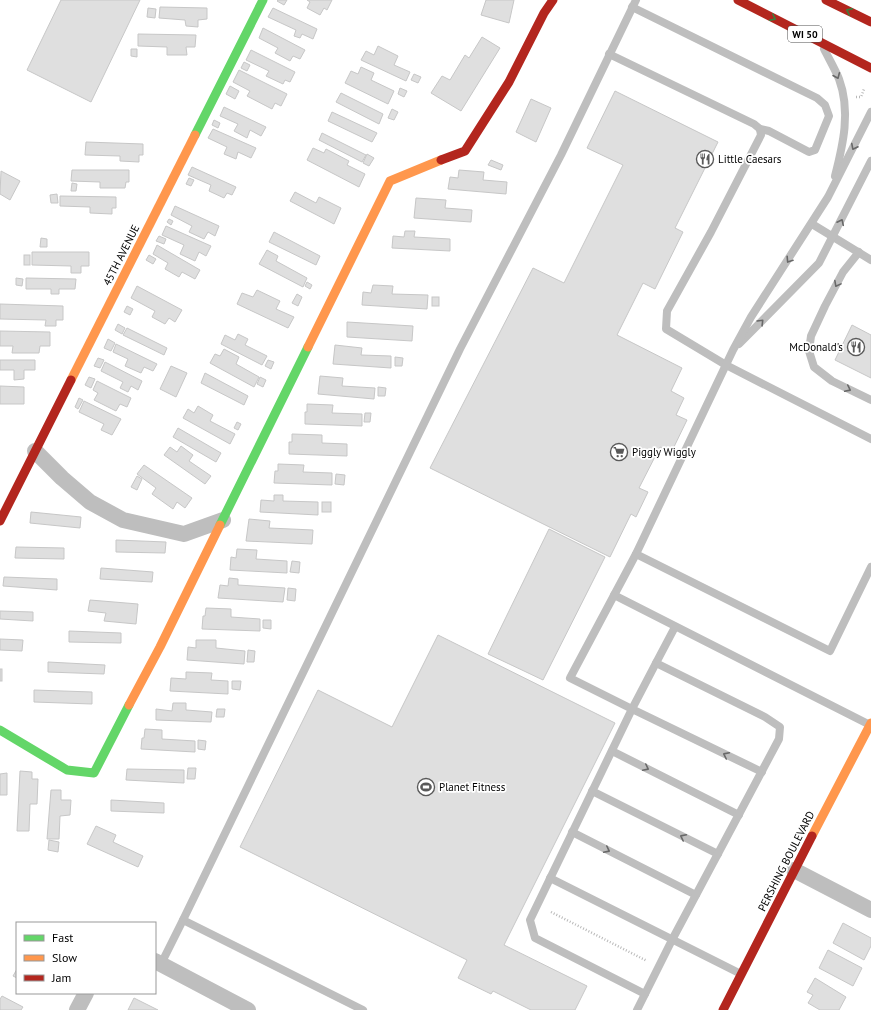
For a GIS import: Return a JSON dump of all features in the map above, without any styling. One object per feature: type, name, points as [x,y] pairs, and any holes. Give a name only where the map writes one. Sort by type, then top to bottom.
[{"type":"street","name":"45TH AVENUE","points":[[0,521],[263,0]]},
{"type":"street","points":[[0,730],[67,770],[94,773],[160,647],[390,181],[465,151],[509,82],[544,13],[553,0]]},
{"type":"street","name":"WI 50","points":[[738,0],[871,68]]},
{"type":"street","points":[[826,0],[871,22]]},
{"type":"street","points":[[35,451],[62,478],[90,502],[123,520],[184,534],[222,520]]},
{"type":"street","name":"PERSHING BOULEVARD","points":[[723,1010],[870,724]]},
{"type":"street","points":[[794,870],[871,910]]},
{"type":"street","points":[[158,962],[248,1010]]},
{"type":"street","points":[[77,1010],[85,994]]},
{"type":"lane","points":[[158,962],[183,920],[460,349],[557,162],[609,54],[634,4],[817,98],[825,105],[829,116],[815,150],[809,152],[770,131],[760,129],[754,124],[609,54]]},
{"type":"lane","points":[[819,41],[838,78],[845,104],[842,146],[828,197]]},
{"type":"lane","points":[[762,772],[570,678],[636,554],[733,350],[751,317],[828,197],[871,112]]},
{"type":"lane","points":[[760,129],[761,135],[711,232],[667,311],[666,329],[726,365],[871,439]]},
{"type":"lane","points":[[733,350],[815,268],[822,259],[871,161]]},
{"type":"lane","points":[[812,224],[871,260]]},
{"type":"lane","points":[[859,252],[843,272],[825,306],[811,336],[809,351],[814,367],[832,381],[871,400]]},
{"type":"lane","points":[[636,554],[830,651],[871,566]]},
{"type":"lane","points":[[614,595],[870,724]]},
{"type":"lane","points":[[644,994],[535,938],[530,920],[632,709],[675,627]]},
{"type":"lane","points":[[637,1010],[672,940],[779,739],[780,727],[765,717],[656,663]]},
{"type":"lane","points":[[612,751],[739,815]]},
{"type":"lane","points":[[592,791],[718,854]]},
{"type":"lane","points":[[572,832],[696,895]]},
{"type":"lane","points":[[550,878],[741,974]]},
{"type":"lane","points":[[183,920],[363,1010]]},
{"type":"path","points":[[852,97],[861,97],[864,89]]},
{"type":"path","points":[[551,912],[647,961]]},
{"type":"building","points":[[61,0],[140,0],[91,102],[27,70]]},
{"type":"building","points":[[287,0],[284,5],[277,1]]},
{"type":"building","points":[[307,0],[332,0],[327,10],[324,8],[320,15],[307,8],[310,2]]},
{"type":"building","points":[[486,0],[514,0],[509,23],[481,15]]},
{"type":"building","points":[[160,7],[207,8],[207,19],[198,20],[198,27],[186,26],[185,20],[159,18]]},
{"type":"building","points":[[148,8],[156,9],[155,18],[147,17]]},
{"type":"building","points":[[273,8],[317,29],[313,39],[302,34],[300,38],[294,36],[296,30],[268,17]]},
{"type":"building","points":[[263,28],[305,50],[300,59],[293,56],[290,61],[275,53],[278,48],[259,38]]},
{"type":"building","points":[[138,34],[196,35],[195,47],[186,47],[187,55],[167,55],[167,47],[138,46]]},
{"type":"building","points":[[482,37],[500,48],[461,111],[431,93],[442,76],[450,80],[465,55],[469,58]]},
{"type":"building","points":[[378,46],[398,56],[394,65],[410,72],[406,81],[361,60],[366,51],[374,55]]},
{"type":"building","points":[[131,49],[137,49],[137,57],[131,56]]},
{"type":"building","points":[[251,50],[295,72],[290,82],[285,80],[283,84],[266,76],[269,71],[246,60]]},
{"type":"building","points":[[244,62],[250,65],[247,71],[241,68]]},
{"type":"building","points":[[361,67],[374,73],[371,80],[394,91],[388,104],[345,83],[351,71],[358,74]]},
{"type":"building","points":[[239,70],[287,94],[281,106],[275,103],[272,109],[247,96],[250,91],[233,82]]},
{"type":"building","points":[[414,74],[421,77],[418,83],[411,80]]},
{"type":"building","points":[[230,86],[239,91],[235,99],[226,94]]},
{"type":"building","points":[[400,88],[407,91],[404,97],[398,94]]},
{"type":"building","points":[[615,91],[718,142],[675,228],[683,232],[655,289],[643,283],[617,335],[682,368],[671,391],[684,398],[676,415],[687,420],[671,453],[660,447],[639,488],[648,492],[636,517],[631,514],[610,557],[430,468],[533,268],[564,283],[623,165],[587,148]]},
{"type":"building","points":[[341,93],[383,114],[379,124],[336,102]]},
{"type":"building","points":[[531,99],[551,108],[536,142],[516,132]]},
{"type":"building","points":[[224,107],[266,127],[261,136],[250,130],[247,138],[234,131],[238,124],[220,116]]},
{"type":"building","points":[[392,109],[398,112],[394,120],[388,118]]},
{"type":"building","points":[[332,112],[377,133],[372,142],[328,121]]},
{"type":"building","points":[[214,120],[220,123],[218,128],[212,125]]},
{"type":"building","points":[[213,129],[256,148],[251,158],[238,152],[236,159],[224,154],[227,147],[208,138]]},
{"type":"building","points":[[322,133],[366,155],[362,162],[319,140]]},
{"type":"building","points":[[86,142],[143,144],[143,155],[139,155],[139,162],[120,161],[120,156],[85,155]]},
{"type":"building","points":[[313,148],[324,153],[326,149],[349,161],[347,165],[365,174],[359,187],[307,160]]},
{"type":"building","points":[[367,154],[374,158],[369,166],[363,163]]},
{"type":"building","points":[[491,160],[503,165],[501,170],[488,165]]},
{"type":"building","points":[[192,167],[236,187],[232,195],[227,193],[224,198],[209,191],[211,185],[188,175]]},
{"type":"building","points":[[72,170],[129,170],[129,182],[126,182],[125,188],[100,188],[100,182],[71,181]]},
{"type":"building","points":[[459,170],[484,172],[483,180],[507,182],[506,194],[448,189],[450,177],[458,178]]},
{"type":"building","points":[[1,171],[20,181],[10,200],[0,194]]},
{"type":"building","points":[[189,178],[194,180],[191,186],[186,184]]},
{"type":"building","points":[[72,183],[77,184],[76,191],[71,191]]},
{"type":"building","points":[[295,192],[316,203],[319,197],[341,208],[334,224],[290,201]]},
{"type":"building","points":[[57,194],[58,203],[51,203],[50,195]]},
{"type":"building","points":[[60,196],[116,197],[116,208],[112,208],[112,214],[90,213],[90,207],[60,206]]},
{"type":"building","points":[[416,198],[446,200],[445,208],[472,210],[471,222],[414,218]]},
{"type":"building","points":[[175,206],[219,226],[215,236],[208,232],[204,239],[189,232],[192,226],[171,215]]},
{"type":"building","points":[[169,219],[173,221],[171,225],[167,222]]},
{"type":"building","points":[[166,226],[211,246],[206,256],[199,252],[195,261],[180,254],[184,245],[162,235]]},
{"type":"building","points":[[405,231],[415,231],[414,237],[450,239],[450,251],[392,248],[393,236],[404,237]]},
{"type":"building","points":[[274,232],[320,256],[316,265],[269,242]]},
{"type":"building","points":[[159,236],[166,239],[164,244],[156,241]]},
{"type":"building","points":[[41,238],[47,239],[47,247],[40,247]]},
{"type":"building","points":[[157,245],[200,270],[195,279],[182,272],[179,277],[165,269],[168,263],[153,254]]},
{"type":"building","points":[[267,250],[278,256],[276,261],[307,278],[303,287],[259,264]]},
{"type":"building","points":[[32,252],[89,252],[89,266],[81,266],[81,273],[71,273],[71,266],[32,265]]},
{"type":"building","points":[[24,255],[30,255],[30,265],[24,265]]},
{"type":"building","points":[[149,255],[156,259],[153,264],[146,260]]},
{"type":"building","points":[[16,278],[23,279],[22,286],[16,285]]},
{"type":"building","points":[[26,278],[76,279],[75,289],[59,289],[59,294],[51,294],[51,289],[26,289]]},
{"type":"building","points":[[307,282],[312,285],[310,289],[305,286]]},
{"type":"building","points":[[373,285],[393,286],[392,294],[428,295],[427,309],[362,305],[363,292],[371,293]]},
{"type":"building","points":[[137,286],[182,310],[175,322],[169,318],[165,324],[152,317],[155,311],[131,298]]},
{"type":"building","points":[[257,290],[280,301],[276,309],[294,317],[288,328],[237,304],[242,293],[253,297]]},
{"type":"building","points":[[297,294],[302,297],[298,306],[292,303]]},
{"type":"building","points":[[432,297],[439,297],[439,306],[432,306]]},
{"type":"building","points":[[0,304],[63,306],[63,320],[56,320],[56,326],[45,326],[46,320],[0,319]]},
{"type":"building","points":[[127,306],[133,309],[130,315],[124,312]]},
{"type":"building","points":[[347,322],[413,326],[412,341],[347,337]]},
{"type":"building","points":[[118,324],[125,328],[122,334],[115,330]]},
{"type":"building","name":"McDonald's","points":[[852,325],[871,335],[871,378],[835,360]]},
{"type":"building","points":[[127,328],[167,348],[164,355],[123,335]]},
{"type":"building","points":[[0,331],[50,332],[50,346],[40,346],[39,353],[12,353],[13,346],[0,346]]},
{"type":"building","points":[[238,334],[248,339],[245,345],[267,356],[262,365],[221,344],[225,335],[235,340]]},
{"type":"building","points":[[108,339],[115,343],[111,351],[104,348]]},
{"type":"building","points":[[116,344],[157,364],[153,371],[144,367],[141,373],[125,366],[128,359],[113,352]]},
{"type":"building","points":[[335,345],[362,348],[361,355],[391,356],[391,368],[333,364]]},
{"type":"building","points":[[224,349],[239,357],[236,364],[259,377],[254,387],[210,363],[215,354],[220,356]]},
{"type":"building","points":[[395,357],[403,358],[402,366],[395,366]]},
{"type":"building","points":[[98,358],[104,360],[100,368],[94,366]]},
{"type":"building","points":[[0,360],[35,360],[35,370],[24,370],[24,379],[14,380],[14,370],[0,370]]},
{"type":"building","points":[[268,360],[274,362],[271,369],[265,366]]},
{"type":"building","points":[[105,362],[142,381],[138,390],[131,386],[128,392],[120,388],[123,382],[101,371]]},
{"type":"building","points":[[171,366],[187,373],[176,397],[160,389]]},
{"type":"building","points":[[205,373],[248,396],[244,405],[201,383]]},
{"type":"building","points":[[320,376],[343,378],[342,386],[375,388],[374,399],[318,394]]},
{"type":"building","points":[[89,377],[95,379],[91,388],[85,385]]},
{"type":"building","points":[[260,377],[266,380],[263,387],[257,384]]},
{"type":"building","points":[[97,381],[131,398],[127,407],[120,404],[116,411],[94,400],[98,393],[93,390]]},
{"type":"building","points":[[0,386],[24,387],[24,404],[0,404]]},
{"type":"building","points":[[378,387],[386,388],[385,396],[378,396]]},
{"type":"building","points":[[79,398],[83,400],[78,409],[75,407]]},
{"type":"building","points":[[84,401],[121,419],[112,435],[101,430],[104,424],[79,412]]},
{"type":"building","points":[[307,404],[333,405],[332,413],[362,414],[362,426],[305,424]]},
{"type":"building","points":[[198,406],[213,415],[210,421],[235,434],[230,444],[183,418],[188,409],[194,413]]},
{"type":"building","points":[[365,413],[371,413],[370,422],[364,422]]},
{"type":"building","points":[[237,422],[241,424],[238,430],[234,428]]},
{"type":"building","points":[[178,428],[221,453],[216,462],[173,437]]},
{"type":"building","points":[[292,434],[322,435],[322,443],[347,444],[347,456],[289,454],[289,442],[292,442]]},
{"type":"building","points":[[181,446],[193,455],[189,461],[211,476],[205,484],[164,455],[170,447],[177,452]]},
{"type":"building","points":[[278,464],[304,465],[303,472],[332,473],[332,485],[274,483],[275,471],[278,471]]},
{"type":"building","points":[[144,465],[192,498],[185,508],[177,502],[173,509],[152,494],[156,488],[137,474]]},
{"type":"building","points":[[336,474],[345,475],[344,485],[335,484]]},
{"type":"building","points":[[137,476],[142,479],[137,490],[131,487]]},
{"type":"building","points":[[274,495],[283,495],[283,501],[318,502],[318,515],[260,512],[261,500],[274,501]]},
{"type":"building","points":[[322,502],[331,502],[331,512],[322,512]]},
{"type":"building","points":[[31,512],[81,517],[80,528],[30,523]]},
{"type":"building","points":[[249,519],[270,521],[269,528],[313,530],[312,544],[246,541]]},
{"type":"building","points":[[549,529],[605,557],[543,680],[488,654]]},
{"type":"building","points":[[116,540],[166,542],[165,553],[116,552]]},
{"type":"building","points":[[16,547],[64,548],[64,559],[15,558]]},
{"type":"building","points":[[237,549],[257,550],[256,559],[287,561],[287,573],[230,570],[231,557],[236,558]]},
{"type":"building","points":[[292,561],[300,562],[299,573],[290,572]]},
{"type":"building","points":[[101,568],[153,572],[152,582],[100,579]]},
{"type":"building","points":[[4,577],[57,579],[57,590],[3,586]]},
{"type":"building","points":[[229,578],[238,579],[238,585],[285,588],[283,602],[218,598],[220,585],[228,586]]},
{"type":"building","points":[[288,588],[296,589],[295,601],[287,600]]},
{"type":"building","points":[[90,600],[138,604],[136,624],[104,621],[106,613],[88,611]]},
{"type":"building","points":[[206,608],[231,609],[231,617],[260,619],[260,631],[202,629],[203,616],[205,616]]},
{"type":"building","points":[[0,611],[33,612],[33,621],[0,619]]},
{"type":"building","points":[[263,620],[271,620],[271,629],[263,628]]},
{"type":"building","points":[[69,631],[121,633],[121,643],[69,642]]},
{"type":"building","name":"Planet Fitness","points":[[438,635],[615,723],[504,945],[587,986],[575,1010],[531,1010],[493,991],[491,994],[458,978],[467,960],[240,847],[318,690],[392,727]]},
{"type":"building","points":[[0,639],[23,640],[22,651],[0,650]]},
{"type":"building","points":[[196,640],[216,640],[216,648],[245,651],[244,664],[187,660],[188,647],[196,648]]},
{"type":"building","points":[[248,650],[255,651],[254,662],[247,662]]},
{"type":"building","points":[[48,662],[105,665],[104,674],[48,672]]},
{"type":"building","points":[[0,669],[2,669],[2,681],[0,681]]},
{"type":"building","points":[[186,672],[212,673],[211,680],[228,681],[228,694],[170,691],[171,678],[186,679]]},
{"type":"building","points":[[232,681],[241,681],[240,690],[232,689]]},
{"type":"building","points":[[34,690],[92,692],[92,704],[34,702]]},
{"type":"building","points":[[173,703],[186,703],[186,710],[212,712],[211,722],[156,720],[156,709],[172,711]]},
{"type":"building","points":[[217,709],[225,709],[224,717],[216,717]]},
{"type":"building","points":[[145,729],[162,730],[162,739],[195,741],[195,752],[141,749]]},
{"type":"building","points":[[198,740],[206,741],[205,750],[198,749]]},
{"type":"building","points":[[188,768],[196,768],[195,779],[187,779]]},
{"type":"building","points":[[127,769],[184,770],[184,783],[126,780]]},
{"type":"building","points":[[20,771],[32,772],[32,779],[38,779],[37,804],[30,804],[29,831],[17,831]]},
{"type":"building","points":[[7,773],[7,795],[0,795],[0,774]]},
{"type":"building","points":[[51,790],[61,790],[61,800],[71,800],[70,815],[60,816],[59,839],[47,839]]},
{"type":"building","points":[[111,800],[164,803],[164,813],[111,811]]},
{"type":"building","points":[[96,826],[116,835],[113,842],[143,856],[138,867],[87,844]]},
{"type":"building","points":[[49,840],[59,842],[58,852],[48,850]]},
{"type":"building","points":[[843,923],[871,938],[871,946],[864,960],[833,943]]},
{"type":"building","points":[[828,950],[862,968],[853,986],[819,968]]},
{"type":"building","points":[[16,971],[16,978],[13,976]]},
{"type":"building","points":[[815,978],[846,997],[839,1010],[820,1010],[808,1003],[813,995],[807,992]]},
{"type":"building","points":[[2,996],[23,1007],[21,1010],[0,1010],[0,999]]},
{"type":"building","points":[[134,998],[158,1010],[128,1010]]},
{"type":"traffic: fast","points":[[195,135],[263,0]]},
{"type":"traffic: fast","points":[[220,525],[308,347]]},
{"type":"traffic: fast","points":[[0,730],[67,770],[94,773],[129,705]]},
{"type":"traffic: slow","points":[[71,380],[195,135]]},
{"type":"traffic: slow","points":[[308,347],[390,181],[441,160]]},
{"type":"traffic: slow","points":[[129,705],[160,647],[220,525]]},
{"type":"traffic: slow","points":[[812,836],[871,723]]},
{"type":"traffic: jam","points":[[441,160],[465,151],[509,82],[544,13],[553,0]]},
{"type":"traffic: jam","points":[[738,0],[871,68]]},
{"type":"traffic: jam","points":[[826,0],[871,22]]},
{"type":"traffic: jam","points":[[0,521],[71,380]]},
{"type":"traffic: jam","points":[[723,1010],[812,836]]},
{"type":"place","name":"Little Caesars","points":[[705,159]]},
{"type":"place","name":"McDonald's","points":[[856,347]]},
{"type":"place","name":"Piggly Wiggly","points":[[619,452]]},
{"type":"place","name":"Planet Fitness","points":[[426,787]]}]
